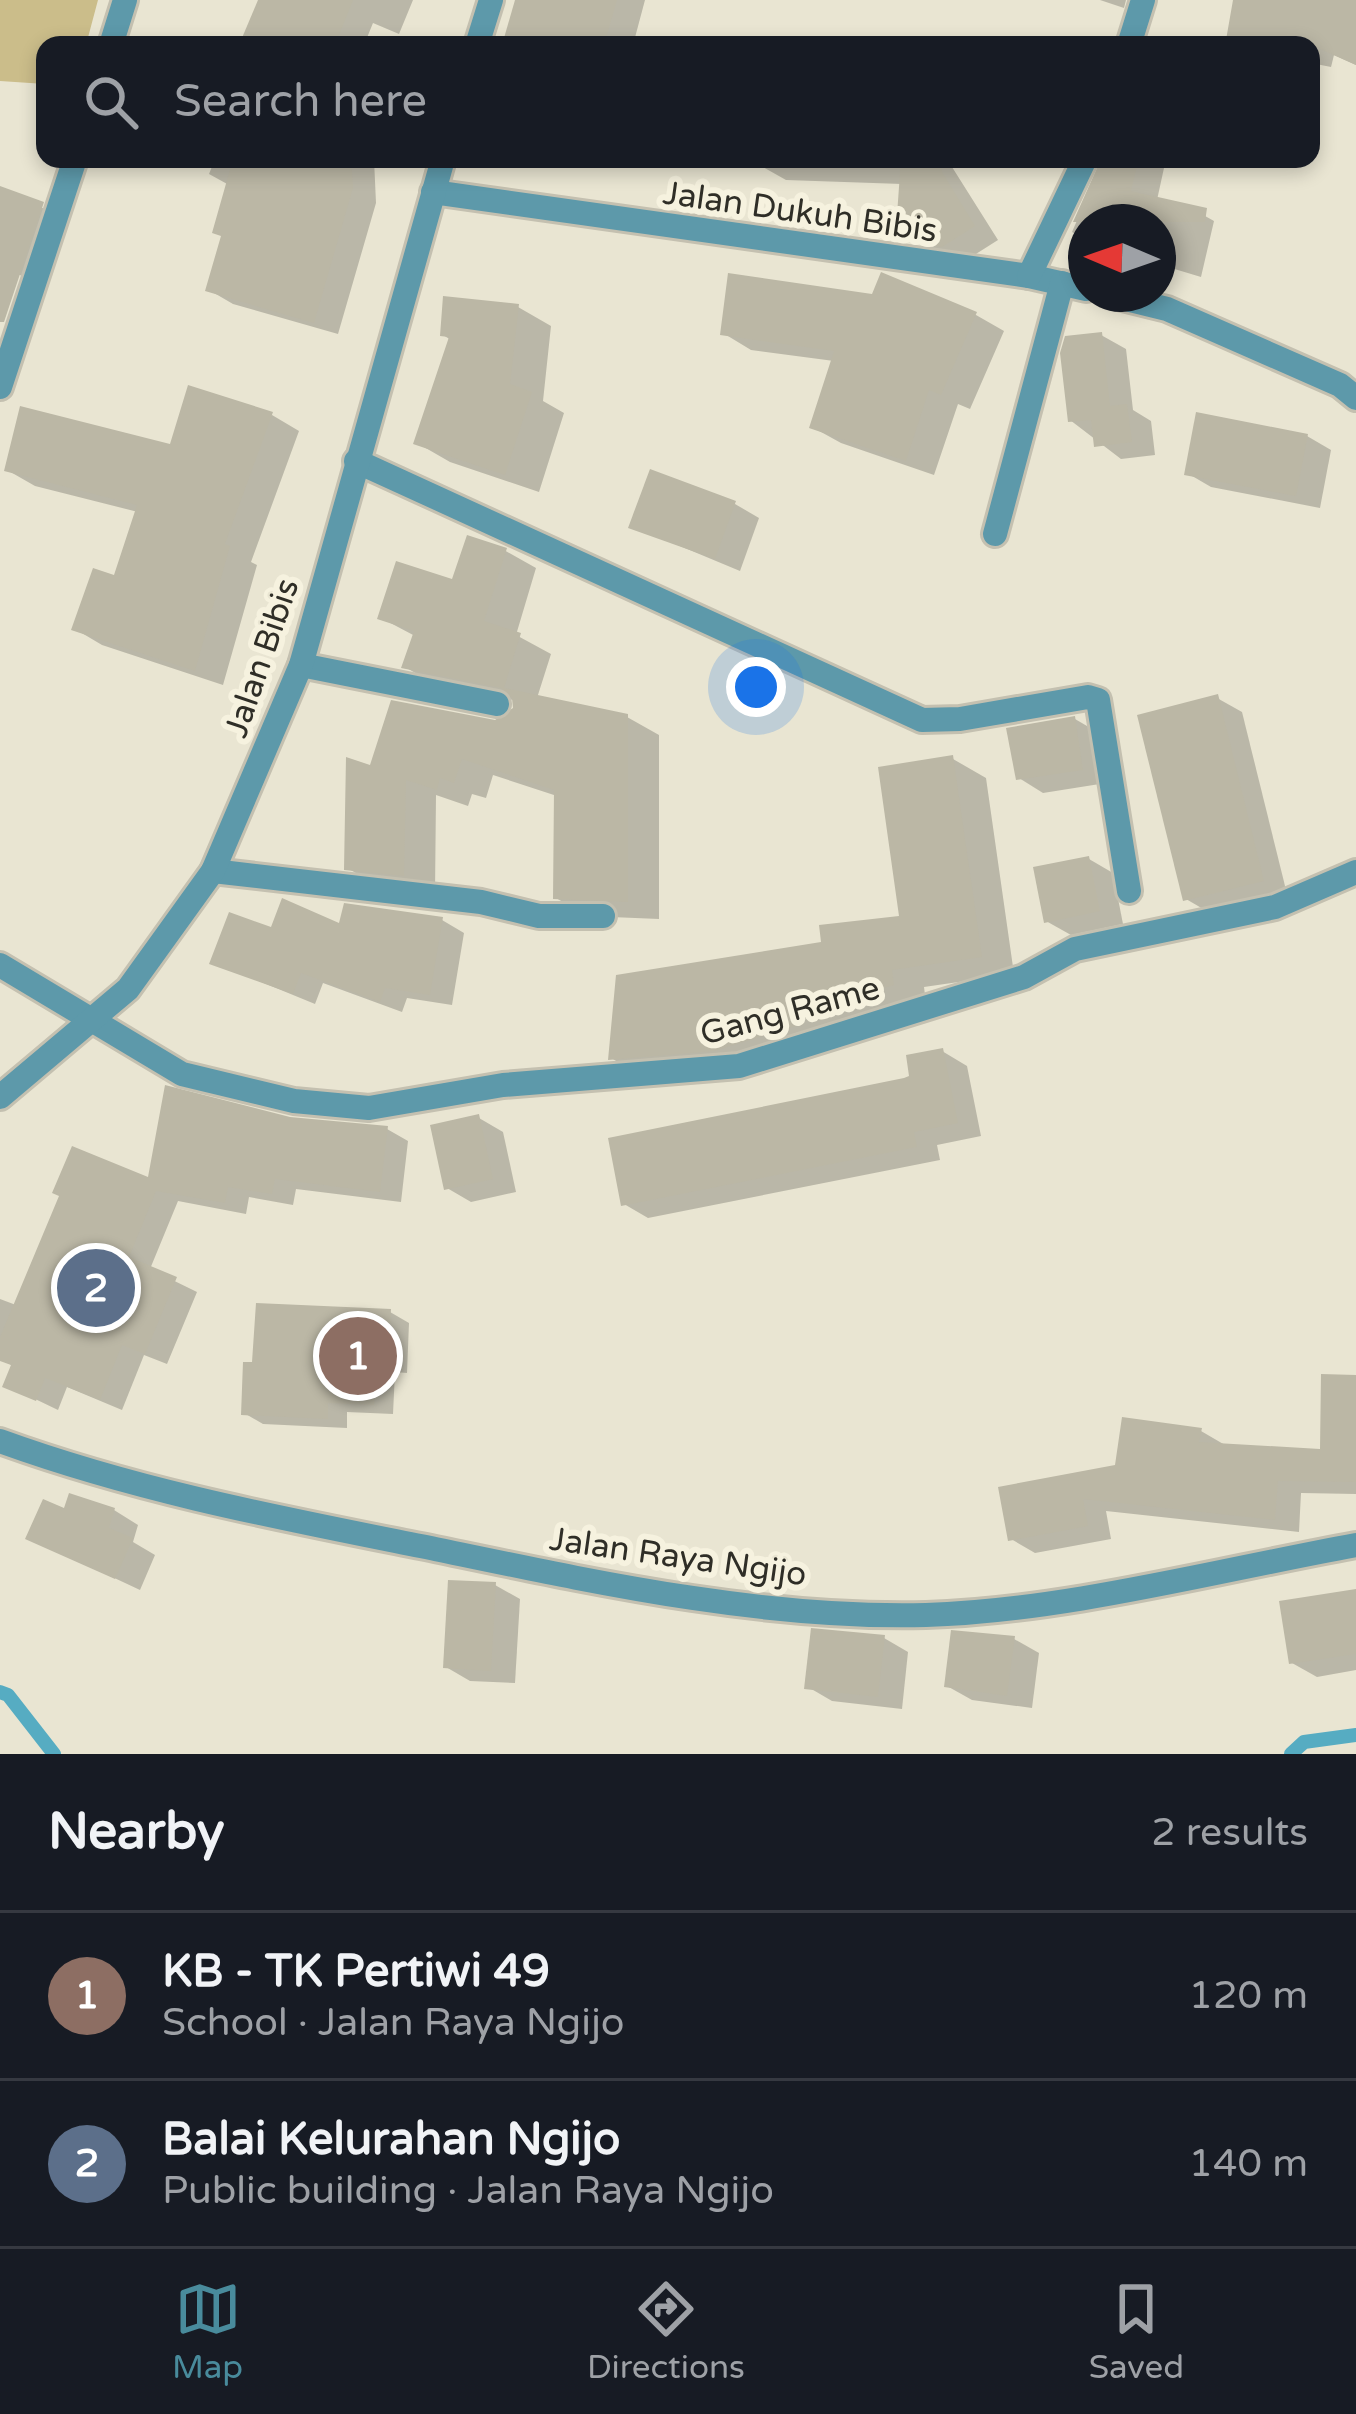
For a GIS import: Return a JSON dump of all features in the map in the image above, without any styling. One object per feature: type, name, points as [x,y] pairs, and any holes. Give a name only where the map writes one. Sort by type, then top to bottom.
[{"type":"street","points":[[114,36],[125,0]]},
{"type":"street","points":[[480,36],[491,0]]},
{"type":"street","points":[[1132,36],[1143,0]]},
{"type":"street","points":[[0,387],[73,168]]},
{"type":"street","name":"Jalan Bibis","points":[[0,1096],[128,988],[213,871],[301,664],[440,168]]},
{"type":"street","points":[[1068,285],[1029,276],[1081,168]]},
{"type":"street","name":"Jalan Dukuh Bibis","points":[[433,192],[1029,276]]},
{"type":"street","points":[[995,534],[1068,305]]},
{"type":"street","points":[[1174,312],[1340,385],[1356,398]]},
{"type":"street","points":[[356,461],[922,720],[960,719],[1088,697],[1098,700],[1129,892]]},
{"type":"street","points":[[301,664],[497,704]]},
{"type":"street","points":[[213,871],[481,902],[539,916],[603,916]]},
{"type":"street","name":"Gang Rame","points":[[94,1019],[182,1074],[293,1101],[369,1108],[503,1085],[739,1066],[1024,976],[1075,949],[1275,907],[1356,872]]},
{"type":"street","points":[[0,965],[94,1019]]},
{"type":"street","name":"Jalan Raya Ngijo","points":[[0,1441],[110,1478],[610,1585],[854,1615],[995,1610],[1356,1545]]},
{"type":"shaded area","points":[[0,0],[98,0],[88,36],[36,36],[36,83],[0,81]]},
{"type":"building","points":[[258,0],[353,0],[339,36],[243,36]]},
{"type":"building","points":[[515,0],[617,0],[607,36],[505,36]]},
{"type":"building","points":[[1233,0],[1356,0],[1356,65],[1320,49],[1320,36],[1227,36]]},
{"type":"building","points":[[230,168],[352,168],[353,188],[314,323],[205,291],[221,236],[212,233]]},
{"type":"building","points":[[900,168],[942,168],[975,226],[942,247],[915,243],[897,215]]},
{"type":"building","points":[[1097,168],[1137,168],[1131,191],[1207,208],[1205,222],[1176,222],[1176,204],[1081,204]]},
{"type":"building","points":[[0,186],[44,202],[4,322],[0,322]]},
{"type":"building","points":[[881,272],[977,312],[941,395],[929,390],[906,461],[809,428],[834,351],[720,335],[728,273],[872,294]]},
{"type":"building","points":[[443,296],[519,304],[510,384],[532,392],[505,475],[413,444],[449,337],[440,336]]},
{"type":"building","points":[[1102,332],[1110,406],[1127,404],[1132,442],[1094,447],[1091,420],[1068,422],[1060,353],[1065,336]]},
{"type":"building","points":[[188,385],[273,412],[225,544],[230,546],[195,671],[71,630],[93,568],[114,575],[137,505],[4,471],[20,406],[170,444]]},
{"type":"building","points":[[1196,412],[1308,434],[1296,496],[1184,475]]},
{"type":"building","points":[[650,469],[736,501],[715,559],[628,528]]},
{"type":"building","points":[[467,535],[507,548],[484,621],[521,633],[504,688],[628,714],[628,902],[553,899],[554,790],[462,759],[454,783],[440,778],[437,790],[406,780],[404,876],[344,870],[346,757],[370,765],[391,700],[495,720],[513,708],[512,698],[501,688],[401,668],[414,631],[377,619],[396,561],[452,579]]},
{"type":"building","points":[[1218,694],[1264,881],[1183,901],[1137,715]]},
{"type":"building","points":[[1075,716],[1083,770],[1016,780],[1006,728]]},
{"type":"building","points":[[953,755],[982,957],[892,970],[894,985],[802,1012],[804,1024],[714,1051],[608,1060],[616,975],[821,942],[819,925],[899,916],[878,767]]},
{"type":"building","points":[[1089,856],[1100,911],[1044,923],[1033,867]]},
{"type":"building","points":[[282,898],[339,923],[344,903],[443,917],[430,995],[385,988],[380,1002],[301,973],[293,994],[209,964],[229,912],[271,927]]},
{"type":"building","points":[[943,1048],[958,1123],[914,1132],[917,1147],[621,1206],[608,1138],[904,1078],[909,1076],[906,1055]]},
{"type":"building","points":[[165,1085],[290,1117],[388,1126],[380,1192],[275,1179],[272,1194],[228,1187],[225,1203],[156,1191],[129,1257],[177,1277],[145,1354],[122,1345],[100,1400],[45,1378],[36,1401],[2,1387],[11,1365],[0,1361],[0,1337],[59,1196],[52,1193],[72,1146],[148,1177]]},
{"type":"building","points":[[479,1114],[493,1179],[444,1190],[430,1125]]},
{"type":"building","points":[[256,1303],[391,1309],[388,1364],[376,1363],[374,1405],[328,1403],[328,1419],[241,1415],[243,1362],[252,1362]]},
{"type":"building","points":[[1321,1374],[1356,1375],[1356,1482],[1278,1481],[1275,1520],[1083,1499],[1088,1526],[1008,1541],[998,1487],[1115,1465],[1122,1417],[1202,1428],[1199,1442],[1320,1449]]},
{"type":"building","points":[[69,1493],[115,1508],[109,1528],[133,1538],[115,1579],[25,1539],[43,1499],[64,1508]]},
{"type":"building","points":[[448,1580],[496,1582],[491,1671],[443,1668]]},
{"type":"building","points":[[1356,1589],[1356,1654],[1289,1664],[1279,1601]]},
{"type":"building","points":[[811,1628],[885,1635],[878,1697],[804,1689]]},
{"type":"building","points":[[951,1630],[1015,1636],[1007,1696],[944,1687]]},
{"type":"waterway","points":[[0,1692],[8,1695],[54,1754]]},
{"type":"waterway","points":[[1291,1754],[1304,1742],[1356,1735]]},
{"type":"place","name":"Balai Kelurahan Ngijo","points":[[96,1288]]},
{"type":"place","name":"KB - TK Pertiwi 49","points":[[358,1356]]}]
